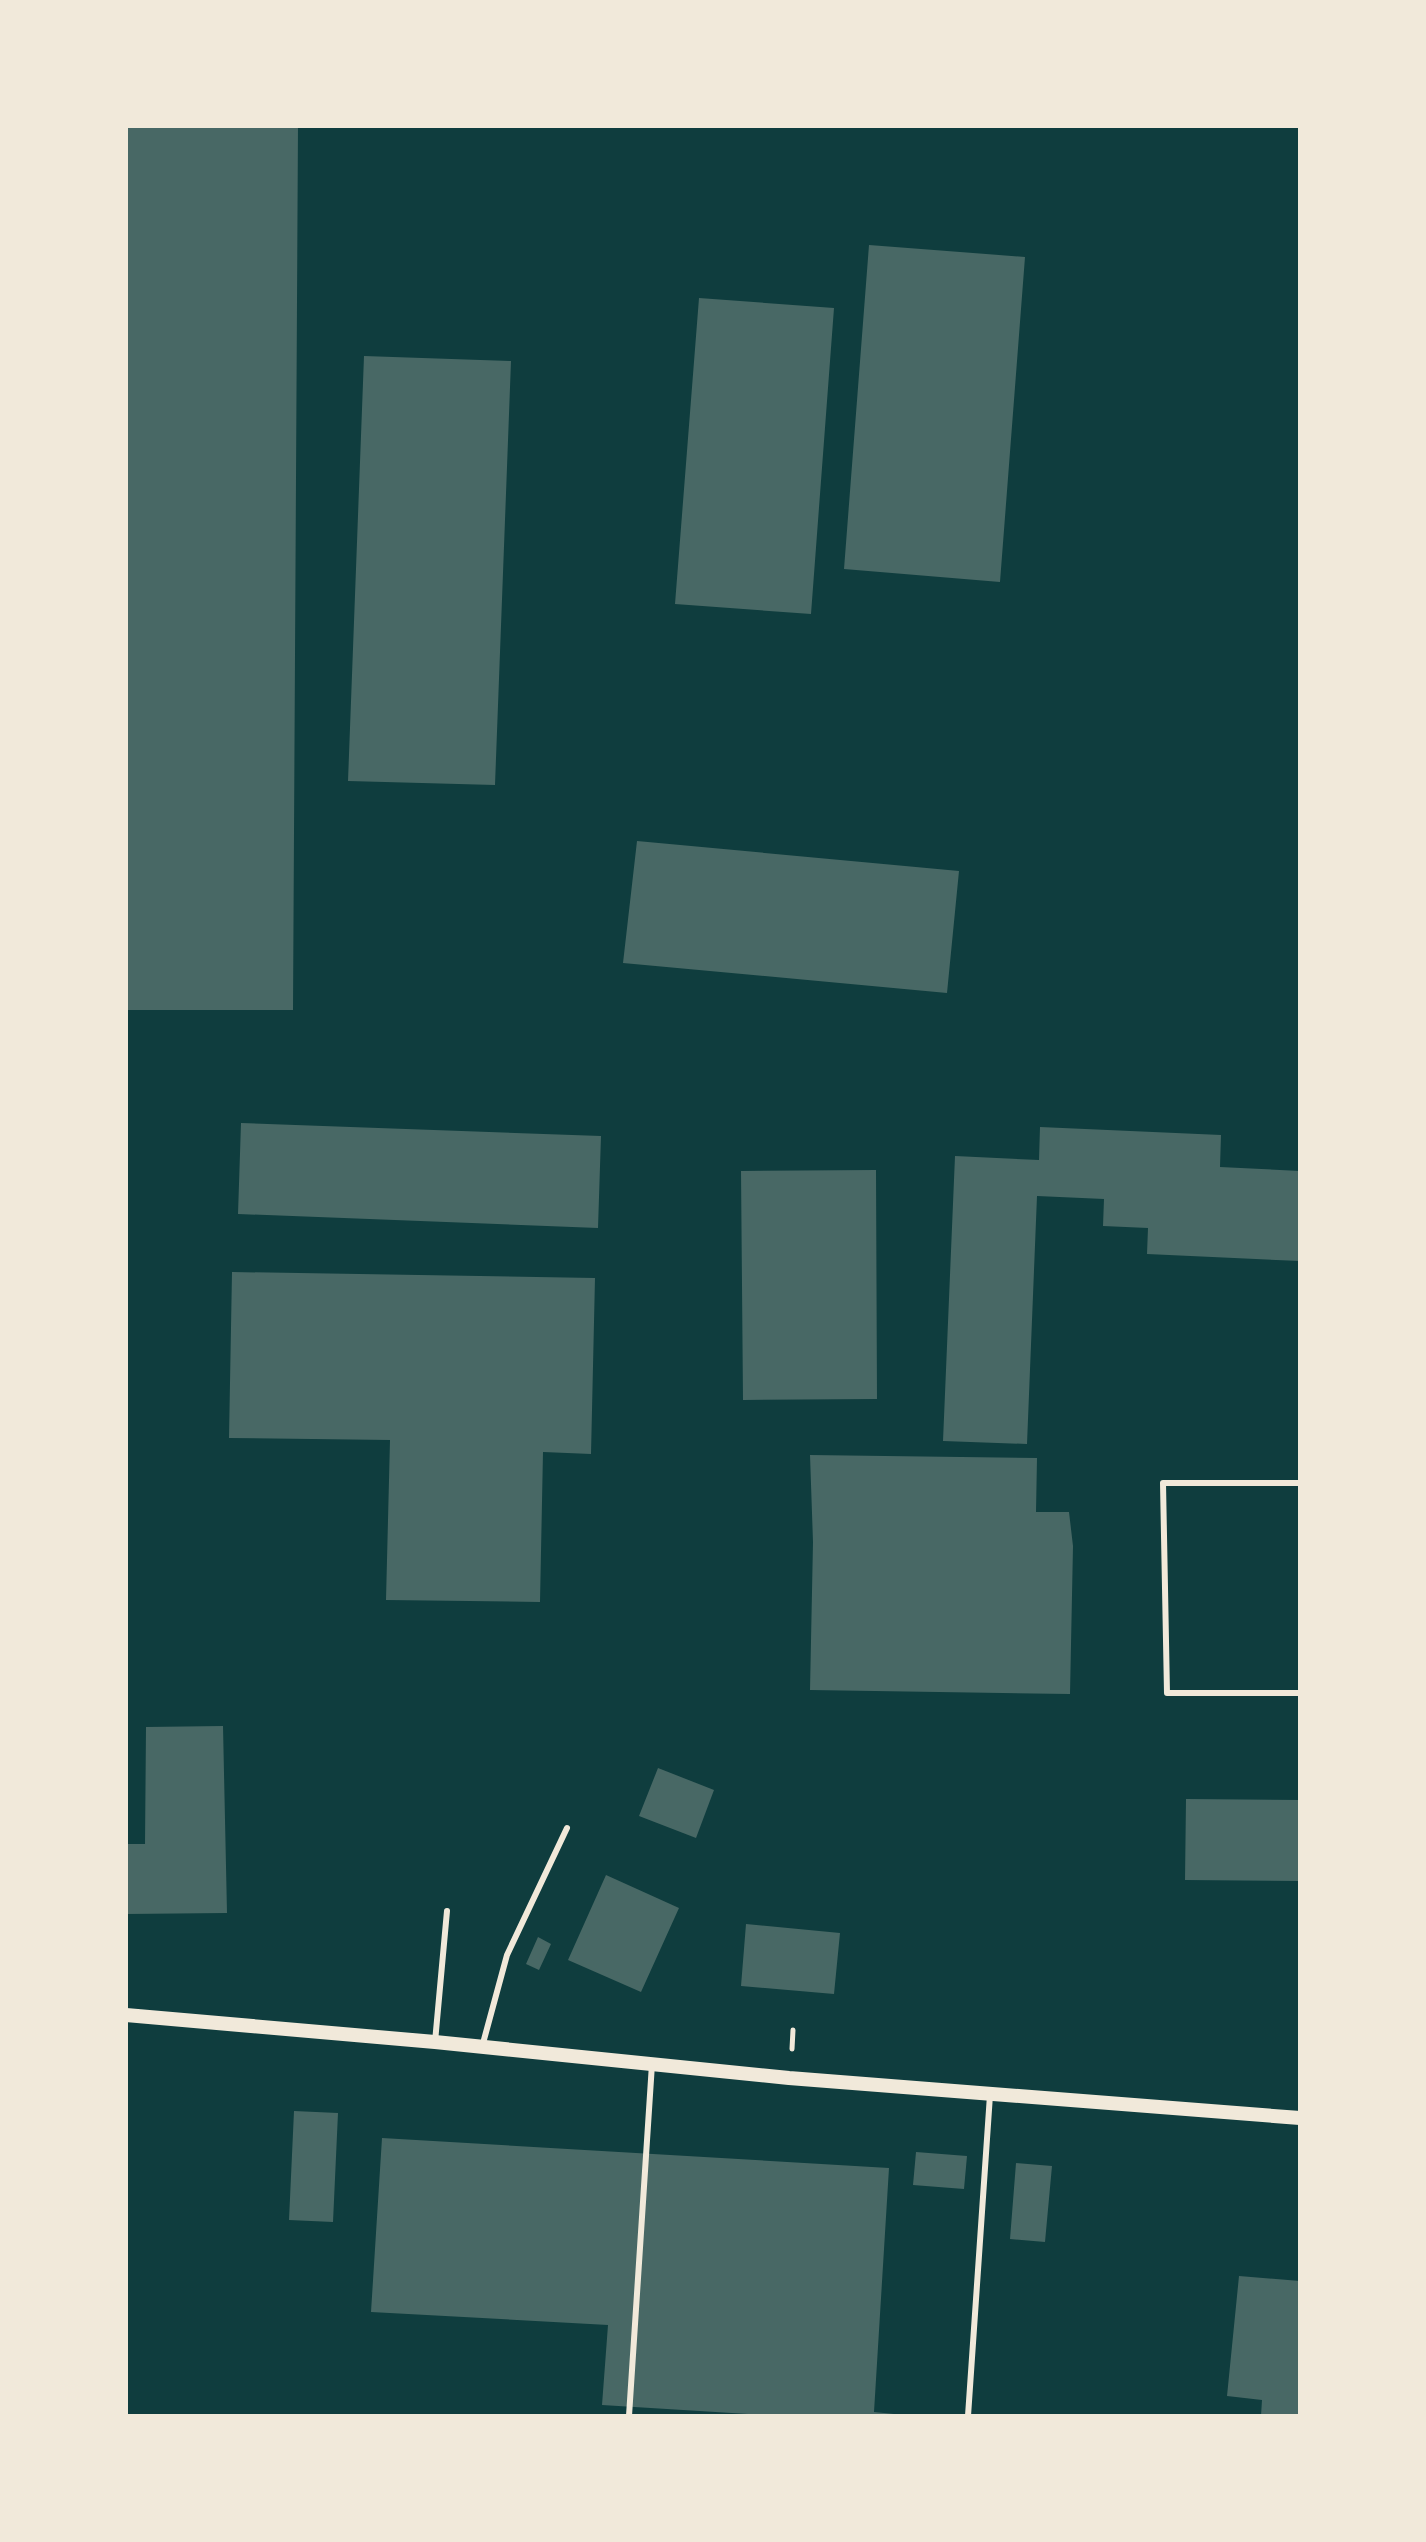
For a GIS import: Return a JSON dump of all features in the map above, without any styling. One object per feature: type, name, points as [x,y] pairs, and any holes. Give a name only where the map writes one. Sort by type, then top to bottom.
[{"type":"street","points":[[126,2015],[990,2095],[1300,2118]]},
{"type":"lane","points":[[1300,1483],[1163,1483],[1167,1693],[1300,1693]]},
{"type":"lane","points":[[482,2047],[507,1955],[567,1828]]},
{"type":"lane","points":[[435,2042],[447,1911]]},
{"type":"lane","points":[[629,2416],[652,2064]]},
{"type":"lane","points":[[968,2416],[990,2095]]},
{"type":"building","points":[[128,126],[298,126],[293,1010],[126,1010]]},
{"type":"building","points":[[869,245],[1025,257],[1000,582],[844,569]]},
{"type":"building","points":[[699,298],[834,308],[811,614],[675,604]]},
{"type":"building","points":[[364,356],[511,361],[495,785],[348,781]]},
{"type":"building","points":[[637,841],[959,871],[947,993],[623,963]]},
{"type":"building","points":[[241,1123],[601,1136],[598,1228],[238,1214]]},
{"type":"building","points":[[1040,1127],[1221,1135],[1220,1167],[1300,1171],[1300,1261],[1147,1254],[1148,1228],[1103,1226],[1104,1199],[1037,1196],[1027,1444],[943,1441],[955,1156],[1039,1160]]},
{"type":"building","points":[[876,1170],[877,1399],[743,1400],[741,1171]]},
{"type":"building","points":[[232,1272],[595,1278],[591,1454],[543,1452],[540,1602],[386,1600],[390,1440],[229,1438]]},
{"type":"building","points":[[810,1455],[1037,1458],[1036,1512],[1069,1512],[1073,1546],[1070,1694],[810,1690],[813,1542]]},
{"type":"building","points":[[223,1726],[227,1913],[126,1914],[126,1844],[145,1844],[146,1727]]},
{"type":"building","points":[[658,1768],[714,1790],[696,1838],[639,1816]]},
{"type":"building","points":[[1186,1799],[1300,1800],[1300,1881],[1185,1880]]},
{"type":"building","points":[[606,1875],[679,1908],[641,1992],[568,1960]]},
{"type":"building","points":[[746,1924],[840,1933],[834,1994],[741,1986]]},
{"type":"building","points":[[538,1937],[551,1944],[539,1970],[526,1964]]},
{"type":"building","points":[[294,2111],[338,2113],[333,2222],[289,2220]]},
{"type":"building","points":[[382,2138],[889,2168],[874,2412],[894,2416],[782,2416],[602,2405],[608,2325],[371,2312]]},
{"type":"building","points":[[916,2152],[967,2156],[964,2189],[913,2185]]},
{"type":"building","points":[[1016,2163],[1052,2166],[1045,2242],[1010,2239]]},
{"type":"building","points":[[1239,2276],[1300,2281],[1300,2416],[1261,2416],[1262,2400],[1227,2396]]}]
